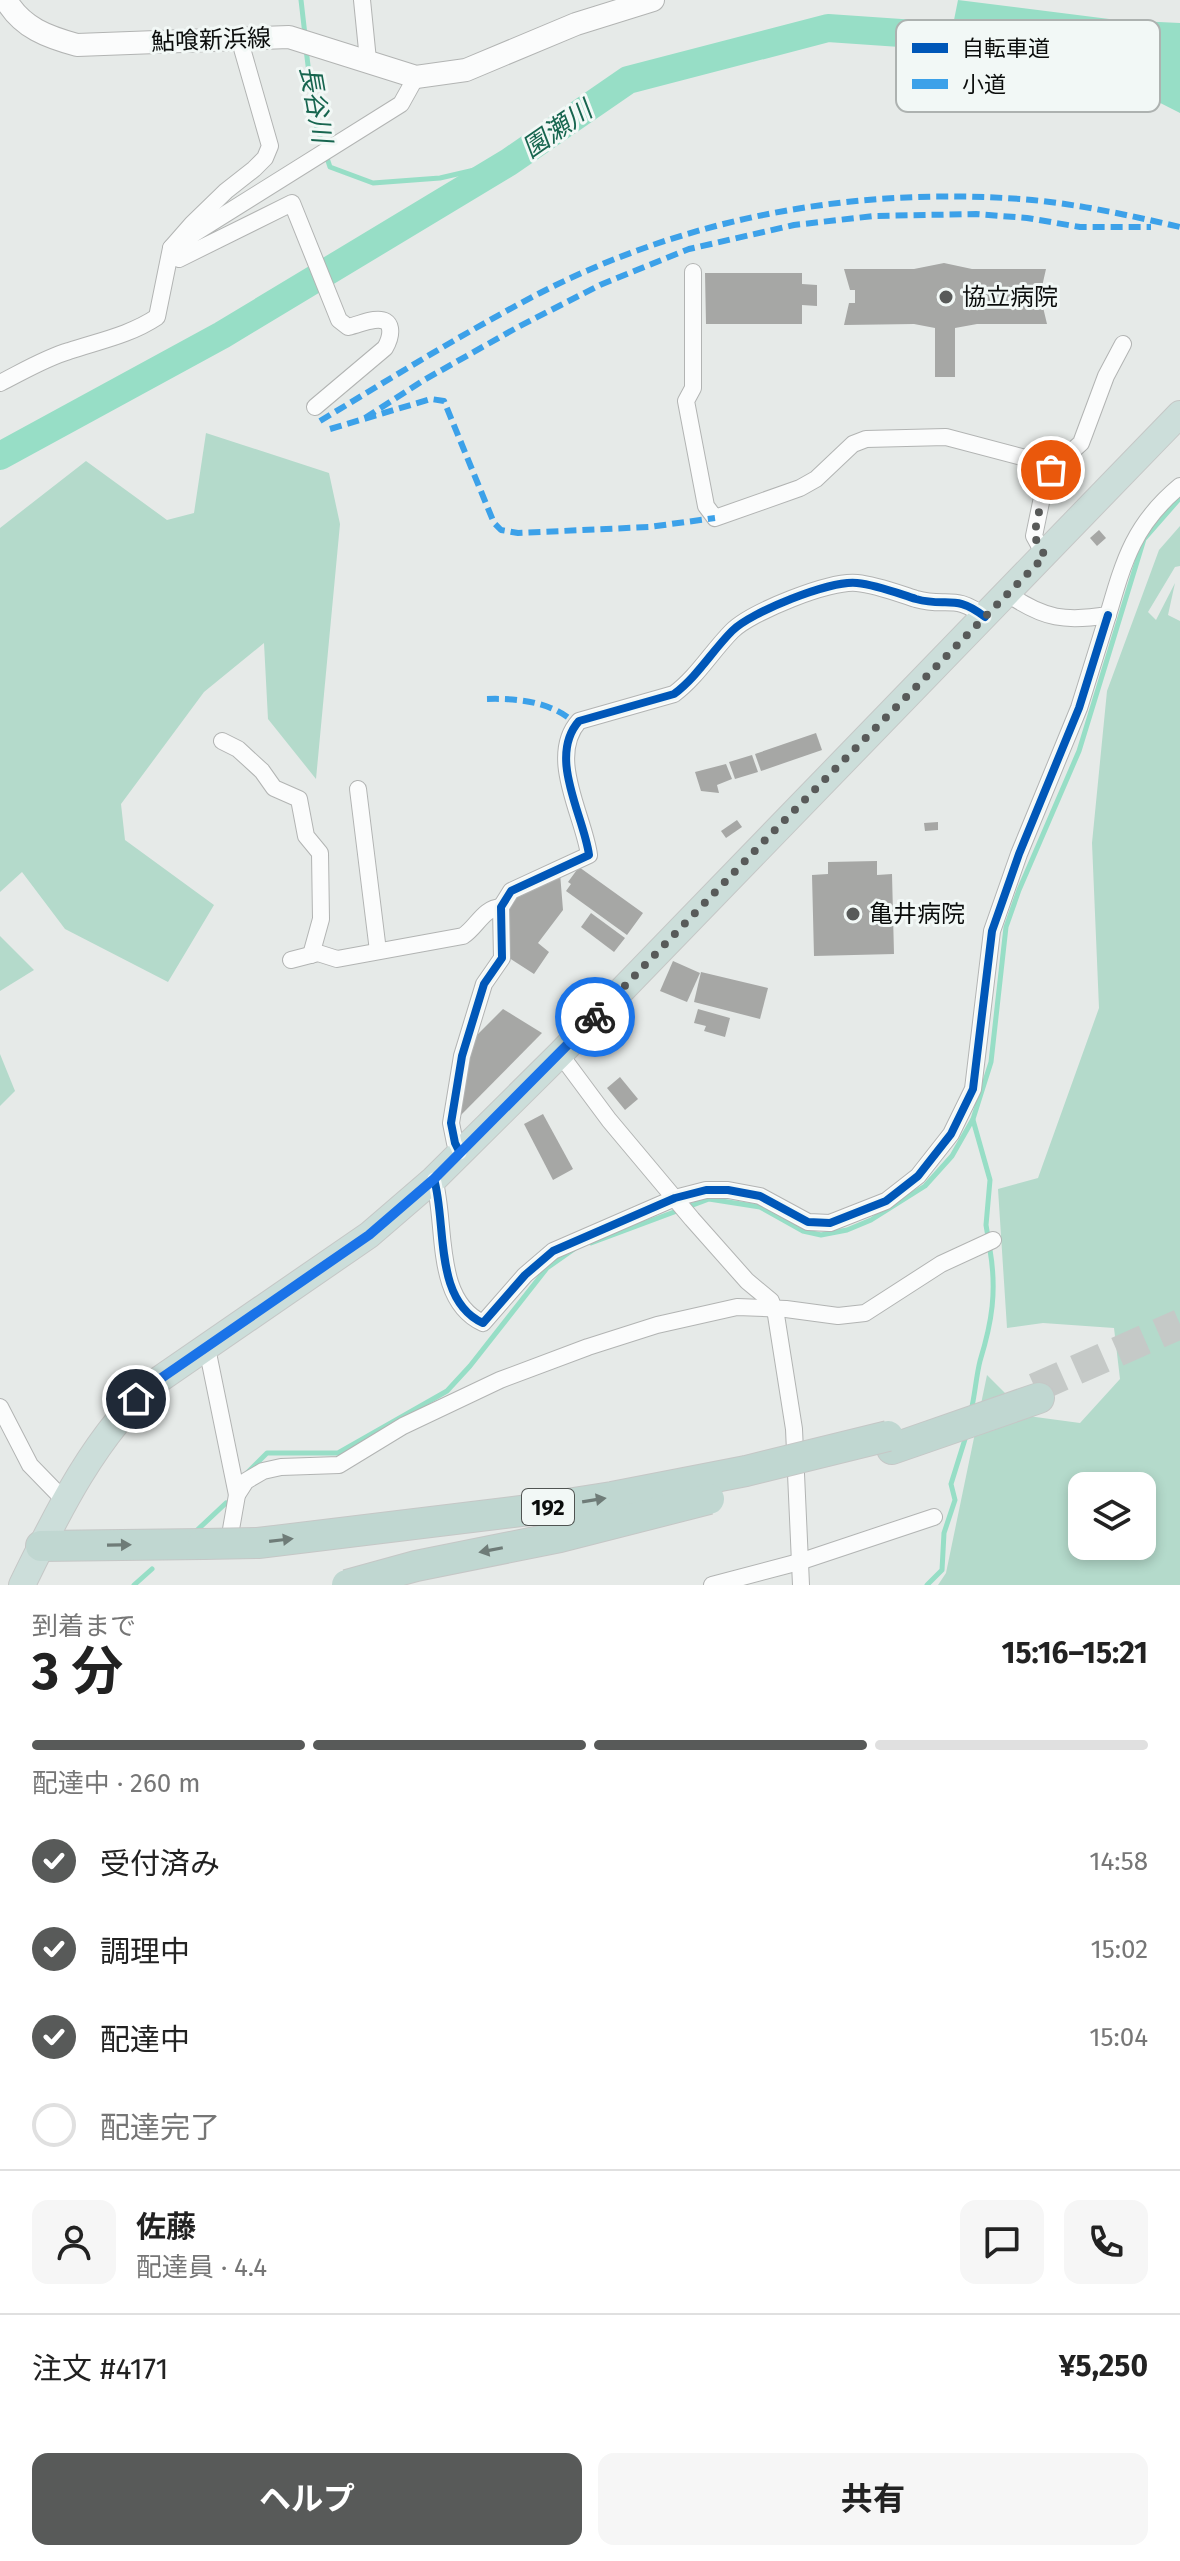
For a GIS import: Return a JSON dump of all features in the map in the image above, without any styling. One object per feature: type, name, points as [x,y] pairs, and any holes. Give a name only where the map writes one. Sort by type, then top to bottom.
[{"type":"highway","points":[[22,1585],[65,1501],[115,1424],[136,1399],[157,1381],[369,1235],[434,1179],[560,1054],[1180,414]]},
{"type":"highway","name":"192","points":[[347,1585],[416,1566],[560,1537],[746,1490],[1037,1393]]},
{"type":"highway","name":"192","points":[[41,1546],[221,1534],[258,1543],[529,1510],[612,1497],[890,1442]]},
{"type":"main road","name":"鮎喰新浜線","points":[[6,0],[15,15],[44,36],[77,45],[289,37],[416,77],[466,70],[576,24],[653,0]]},
{"type":"street","points":[[362,0],[368,60]]},
{"type":"street","points":[[0,383],[65,352],[144,326],[157,317],[171,248],[226,191],[265,158],[270,146],[239,38]]},
{"type":"street","points":[[171,248],[401,104],[416,77]]},
{"type":"street","points":[[171,248],[179,259],[292,203],[339,320],[348,327],[379,319],[392,330],[385,348],[315,407]]},
{"type":"street","points":[[693,272],[693,388],[686,401],[706,506],[715,518],[745,510],[800,488],[816,479],[853,444],[866,439],[946,437],[1056,466]]},
{"type":"street","points":[[1045,556],[1034,536],[1045,483],[1051,470],[1081,443],[1106,376],[1123,344]]},
{"type":"street","points":[[434,1179],[439,1195],[447,1282],[469,1317],[483,1323],[525,1275],[553,1251],[675,1198],[706,1190],[728,1190],[760,1196],[808,1222],[830,1223],[886,1201],[918,1176],[951,1134],[973,1089],[992,931],[1019,854],[1079,708],[1130,545],[1161,502],[1180,486]]},
{"type":"street","points":[[460,1153],[451,1123],[462,1056],[484,984],[502,958],[501,907],[511,891],[589,855],[587,836],[570,790],[567,770],[566,751],[573,728],[579,721],[674,694],[733,630],[763,610],[824,588],[854,582],[921,601],[968,604],[985,617]]},
{"type":"street","points":[[1008,594],[1026,607],[1061,619],[1108,615]]},
{"type":"street","points":[[222,741],[238,749],[254,763],[274,788],[299,799],[306,836],[320,853],[321,919],[311,955]]},
{"type":"street","points":[[358,789],[378,951]]},
{"type":"street","points":[[291,960],[318,953],[337,959],[463,936],[485,913],[501,907]]},
{"type":"street","points":[[560,1054],[609,1120],[692,1219],[747,1281],[771,1301],[794,1429],[801,1585]]},
{"type":"street","points":[[221,1534],[246,1481],[263,1471],[281,1467],[339,1465],[403,1426],[500,1380],[588,1347],[700,1313],[737,1307],[838,1316],[865,1313],[941,1264],[993,1240]]},
{"type":"street","points":[[207,1348],[237,1495]]},
{"type":"street","points":[[0,1407],[30,1465],[65,1501]]},
{"type":"street","points":[[712,1585],[799,1562],[934,1517]]},
{"type":"shaded area","points":[[958,0],[1117,20],[954,20]]},
{"type":"shaded area","points":[[1160,22],[1180,23],[1180,113],[1160,103]]},
{"type":"shaded area","points":[[206,433],[329,473],[340,524],[316,779],[268,719],[264,643],[204,692],[121,804],[125,840],[214,905],[168,982],[65,929],[22,872],[0,892],[0,528],[86,461],[167,520],[194,513]]},
{"type":"shaded area","points":[[1180,526],[1180,566],[1175,567],[1148,612],[1156,620],[1175,583],[1168,615],[1180,621],[1180,1585],[938,1585],[946,1573],[987,1375],[1028,1416],[1080,1423],[1120,1379],[1114,1328],[1043,1323],[1007,1328],[998,1189],[1038,1178],[1099,1008],[1092,843],[1107,691],[1159,550]]},
{"type":"shaded area","points":[[0,936],[34,970],[0,991]]},
{"type":"shaded area","points":[[0,1054],[15,1091],[0,1106]]},
{"type":"building","name":"協立病院","points":[[944,263],[972,269],[1046,269],[1041,291],[1036,291],[1036,303],[1042,303],[1047,324],[977,324],[955,328],[955,377],[935,377],[935,328],[914,324],[844,325],[849,303],[855,303],[855,290],[850,290],[844,269],[914,269]]},
{"type":"building","points":[[705,273],[802,273],[802,284],[817,285],[817,306],[802,305],[802,324],[706,324]]},
{"type":"building","points":[[1099,530],[1106,538],[1097,546],[1090,538]]},
{"type":"building","points":[[816,733],[822,750],[761,771],[755,754]]},
{"type":"building","points":[[752,755],[758,772],[735,779],[729,762]]},
{"type":"building","points":[[726,764],[732,779],[717,785],[719,793],[701,791],[695,772]]},
{"type":"building","points":[[737,820],[742,827],[726,838],[721,831]]},
{"type":"building","points":[[938,822],[938,830],[925,831],[924,823]]},
{"type":"building","name":"亀井病院","points":[[877,861],[877,875],[892,874],[894,954],[814,956],[812,875],[828,874],[828,862]]},
{"type":"building","points":[[579,867],[643,913],[627,935],[566,891],[571,884],[568,882]]},
{"type":"building","points":[[560,873],[563,910],[538,943],[549,952],[534,974],[506,956],[505,917],[515,895]]},
{"type":"building","points":[[591,913],[625,938],[614,952],[581,927]]},
{"type":"building","points":[[673,961],[700,973],[687,1002],[660,991]]},
{"type":"building","points":[[701,972],[768,988],[760,1019],[694,1002]]},
{"type":"building","points":[[503,1009],[542,1033],[458,1118],[470,1042]]},
{"type":"building","points":[[698,1009],[730,1018],[725,1037],[704,1031],[706,1026],[694,1023]]},
{"type":"building","points":[[620,1077],[638,1099],[625,1110],[607,1088]]},
{"type":"building","points":[[543,1114],[573,1169],[553,1180],[524,1124]]},
{"type":"waterway","name":"長谷川","points":[[301,0],[305,35]]},
{"type":"waterway","name":"園瀬川","points":[[0,456],[222,335],[509,162],[628,80],[828,28],[896,33]]},
{"type":"waterway","name":"長谷川","points":[[306,49],[315,122],[330,167],[373,183],[440,178],[509,162]]},
{"type":"waterway","points":[[591,1243],[709,1199],[760,1207],[803,1231],[821,1235],[847,1230],[871,1220],[925,1186],[952,1156],[973,1119],[991,1062],[1006,927],[1079,751],[1144,539],[1180,498]]},
{"type":"waterway","points":[[973,1120],[990,1180],[986,1225],[988,1237]]},
{"type":"waterway","points":[[246,1474],[267,1453],[338,1453],[447,1391],[547,1268],[574,1249]]},
{"type":"waterway","points":[[971,1411],[992,1306],[990,1250]]},
{"type":"waterway","points":[[927,1585],[942,1570],[944,1533],[955,1500],[951,1484],[966,1436]]},
{"type":"waterway","points":[[193,1534],[226,1503]]},
{"type":"waterway","points":[[134,1585],[152,1569]]},
{"type":"tunnel","points":[[1035,1388],[1180,1324]]},
{"type":"marked path","points":[[320,421],[484,323],[596,267],[654,245],[773,213],[834,203],[958,196],[1060,203],[1180,227]]},
{"type":"marked path","points":[[365,418],[424,380],[518,327],[600,285],[689,249],[794,225],[874,216],[976,214],[1080,227],[1151,227]]},
{"type":"marked path","points":[[330,429],[431,399],[444,401],[494,523],[501,530],[518,533],[649,527],[715,518]]},
{"type":"marked path","points":[[487,699],[511,699],[546,706],[576,724]]},
{"type":"cycle path","points":[[460,1153],[451,1123],[462,1056],[484,984],[502,958],[501,907],[511,891],[589,855],[567,769],[566,752],[570,735],[579,721],[674,694],[742,623],[792,599],[829,587],[845,583],[864,584],[916,599],[966,605],[985,617]]},
{"type":"cycle path","points":[[434,1179],[449,1279],[456,1297],[467,1312],[483,1323],[525,1275],[553,1251],[675,1198],[706,1190],[728,1190],[760,1196],[808,1222],[830,1223],[886,1201],[918,1176],[951,1134],[973,1089],[992,931],[1019,854],[1079,708],[1108,615]]},
{"type":"way so far","points":[[595,1017],[1045,556],[1034,536],[1045,483],[1051,470]]},
{"type":"place","name":"協立病院","points":[[946,297]]},
{"type":"place","name":"亀井病院","points":[[853,914]]},
{"type":"route","points":[[136,1399],[157,1381],[369,1235],[434,1179],[595,1017]]}]
